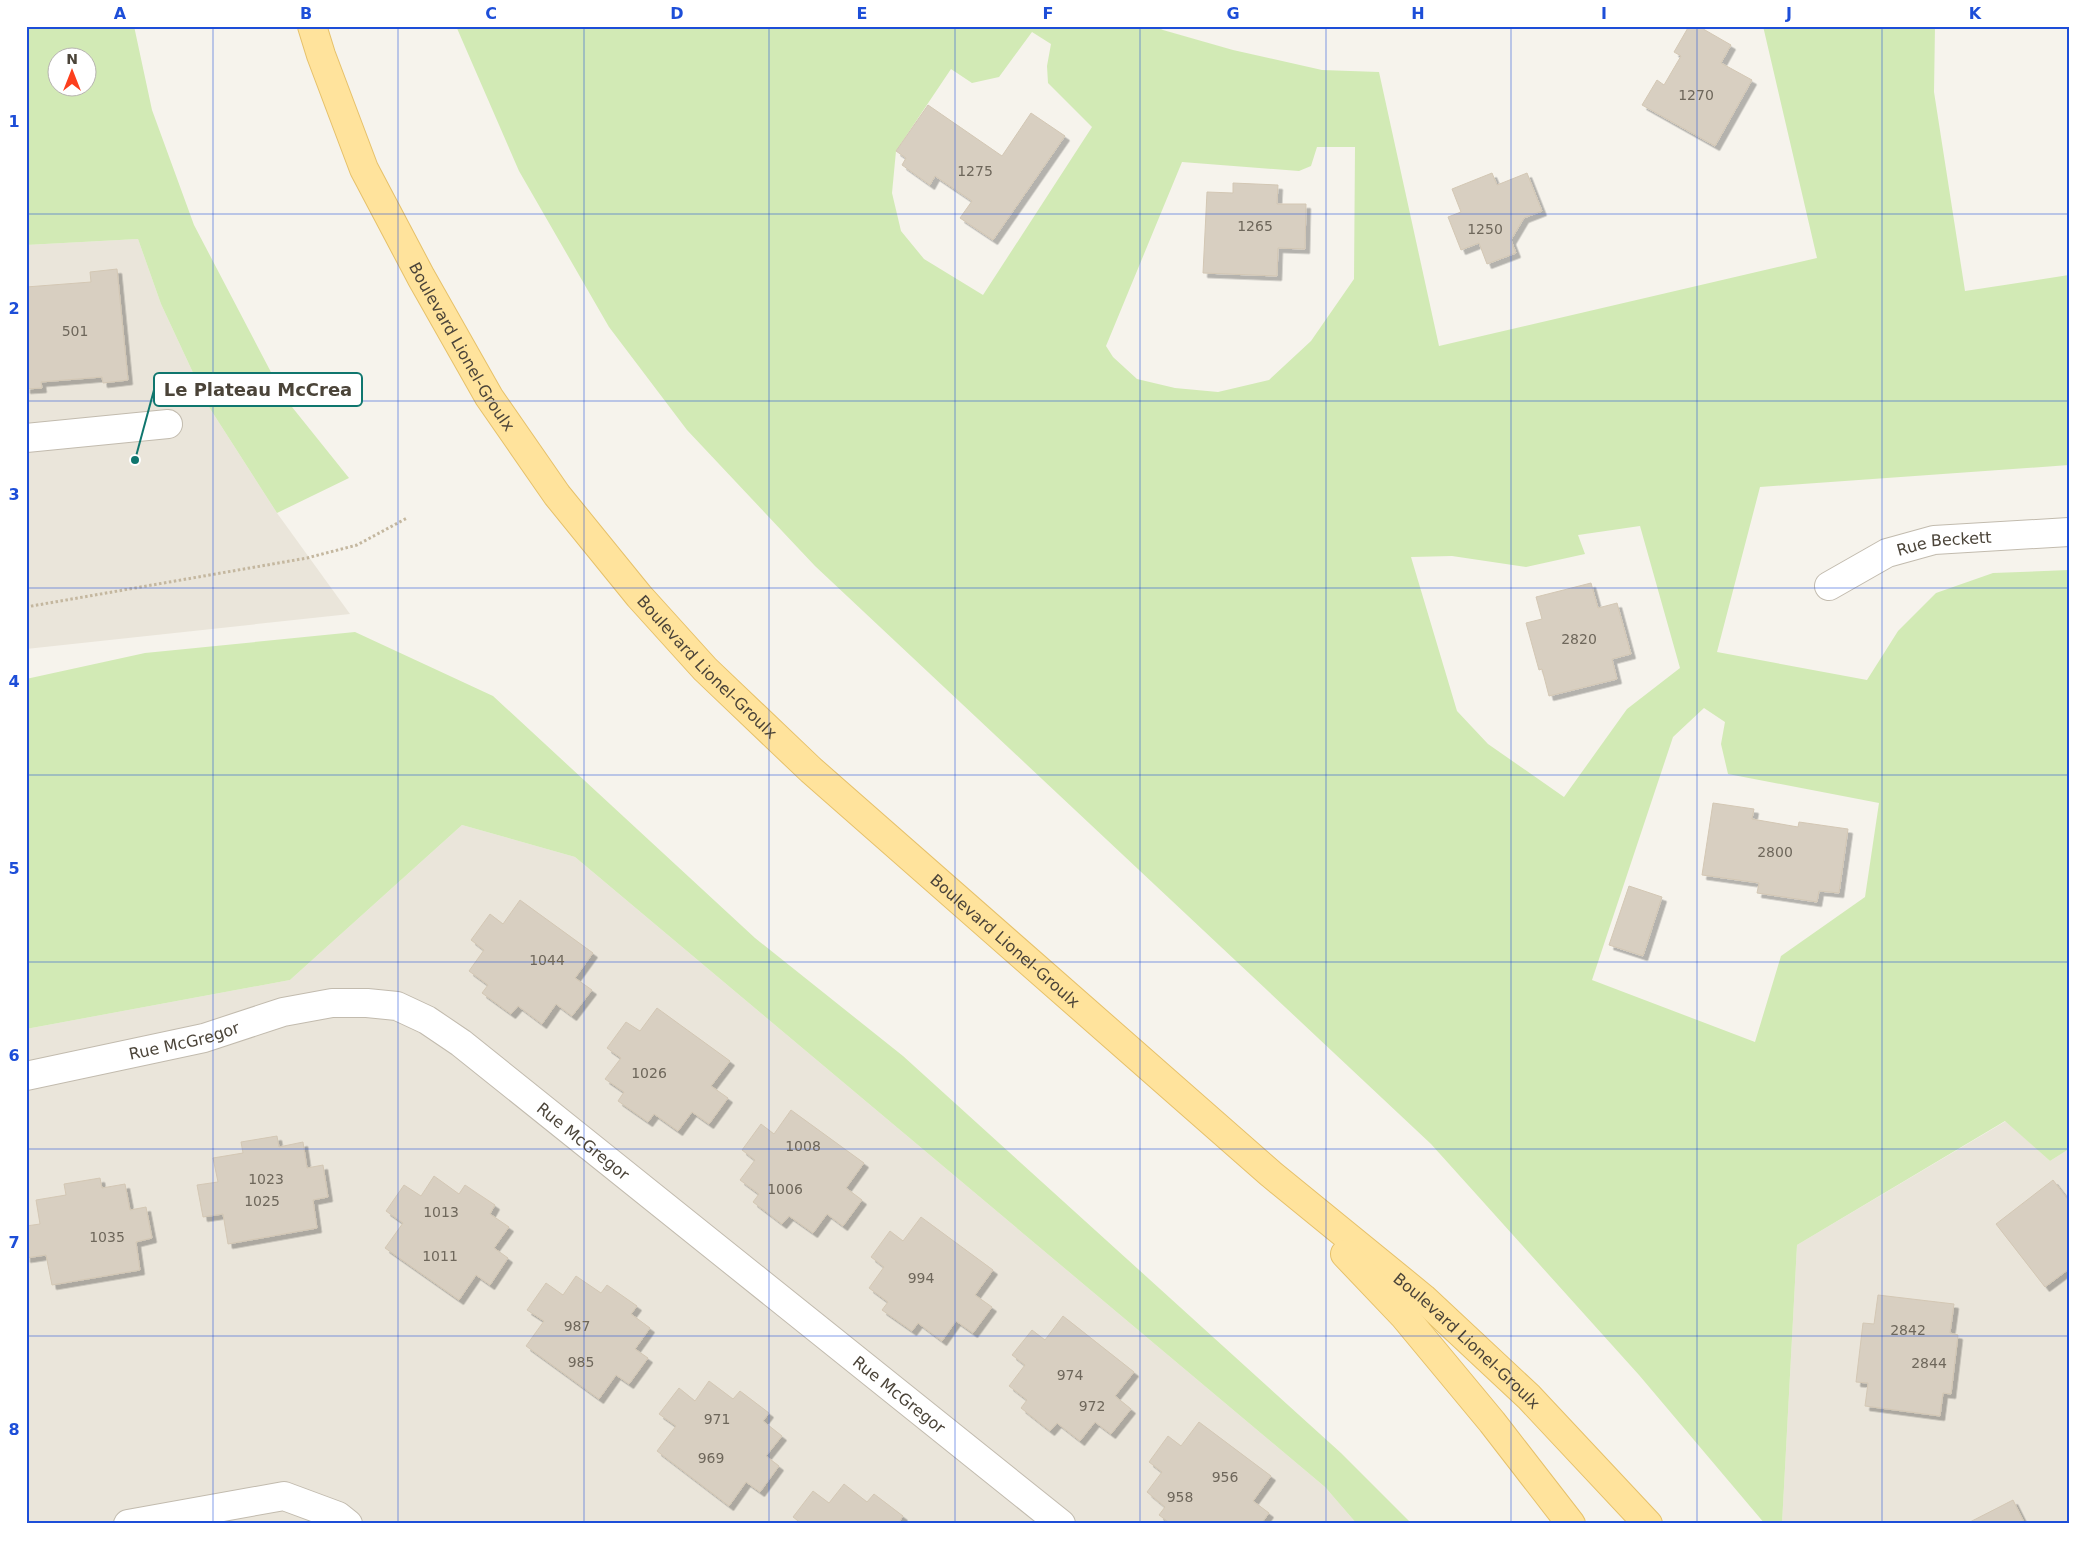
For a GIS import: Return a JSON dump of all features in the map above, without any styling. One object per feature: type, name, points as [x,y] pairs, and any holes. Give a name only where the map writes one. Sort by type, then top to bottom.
[{"type":"main road","name":"Boulevard Lionel-Groulx","points":[[312,26],[320,55],[364,169],[421,278],[479,380],[556,495],[639,596],[705,669],[811,770],[1271,1174],[1423,1298],[1529,1397],[1648,1524]]},
{"type":"main road","name":"Boulevard Lionel-Groulx","points":[[1271,1174],[1404,1316],[1492,1422],[1571,1524]]},
{"type":"street","points":[[26,438],[168,424]]},
{"type":"street","name":"Rue Beckett","points":[[1829,586],[1887,553],[1934,540],[2069,532]]},
{"type":"street","name":"Rue McGregor","points":[[26,1076],[204,1038],[283,1012],[324,1004],[367,1003],[396,1006],[427,1020],[461,1042],[1061,1524]]},
{"type":"street","points":[[128,1524],[284,1496],[338,1516],[348,1524]]},
{"type":"path","points":[[26,607],[307,558],[357,545],[407,518]]},
{"type":"shaded area","points":[[138,239],[161,304],[209,407],[277,513],[350,614],[26,649],[26,245]]},
{"type":"shaded area","points":[[462,825],[575,857],[1325,1487],[1357,1524],[26,1524],[26,1029],[290,980]]},
{"type":"shaded area","points":[[2006,1121],[2050,1161],[2069,1149],[2069,1524],[1782,1524],[1797,1245]]},
{"type":"green space","points":[[26,26],[134,26],[152,110],[194,225],[284,397],[349,478],[277,513],[209,407],[161,304],[138,239],[26,245]]},
{"type":"green space","points":[[456,26],[1155,26],[1233,50],[1322,70],[1379,72],[1439,346],[1817,258],[1763,26],[1935,26],[1934,92],[1965,291],[2069,275],[2069,465],[1760,487],[1717,652],[1867,680],[1898,631],[1936,593],[1993,573],[2069,570],[2069,1149],[2050,1161],[2005,1121],[1797,1245],[1782,1524],[1765,1524],[1639,1375],[1431,1144],[815,566],[687,430],[609,327],[519,171]],"holes":[[[1032,32],[1051,44],[1047,66],[1048,83],[1092,127],[983,295],[924,259],[901,231],[892,193],[896,151],[951,69],[972,83],[999,77]],[[1317,147],[1355,147],[1354,279],[1311,341],[1269,380],[1218,392],[1175,388],[1137,379],[1113,357],[1106,346],[1182,162],[1299,171],[1311,166]],[[1640,526],[1680,668],[1627,709],[1564,797],[1488,744],[1457,711],[1411,557],[1452,556],[1526,567],[1585,554],[1578,535]],[[1704,708],[1725,722],[1721,744],[1728,774],[1879,803],[1865,897],[1781,956],[1755,1042],[1592,980],[1673,737]]]},
{"type":"green space","points":[[355,632],[493,696],[755,938],[903,1056],[1341,1453],[1412,1524],[1357,1524],[1325,1487],[575,857],[462,825],[290,980],[26,1029],[26,679],[145,653]]},
{"type":"building","points":[[1689,26],[1698,26],[1731,45],[1721,63],[1752,80],[1715,146],[1642,105],[1657,80],[1664,85],[1681,56],[1674,52]]},
{"type":"building","points":[[928,105],[1002,156],[1031,113],[1065,136],[993,240],[960,218],[972,201],[935,176],[930,185],[902,165],[906,158],[896,151]]},
{"type":"building","points":[[1492,173],[1497,185],[1527,173],[1542,211],[1524,218],[1511,240],[1516,253],[1487,264],[1479,243],[1461,250],[1448,217],[1461,212],[1452,189]]},
{"type":"building","points":[[1233,183],[1278,185],[1277,204],[1306,204],[1305,249],[1278,248],[1277,276],[1203,273],[1207,192],[1233,193]]},
{"type":"building","points":[[117,269],[128,380],[103,383],[102,377],[41,382],[42,388],[26,389],[26,287],[91,282],[90,272]]},
{"type":"building","points":[[1591,583],[1598,608],[1617,603],[1631,654],[1612,659],[1617,679],[1549,696],[1542,669],[1539,670],[1526,623],[1542,619],[1536,597]]},
{"type":"building","points":[[1713,803],[1754,809],[1752,819],[1798,827],[1799,822],[1848,829],[1839,893],[1819,891],[1817,902],[1757,893],[1759,883],[1702,875]]},
{"type":"building","points":[[1629,886],[1662,897],[1643,956],[1609,945]]},
{"type":"building","points":[[520,900],[593,953],[575,978],[592,990],[572,1016],[556,1004],[542,1024],[518,1006],[511,1014],[482,993],[488,985],[469,971],[484,950],[471,940],[490,914],[503,924]]},
{"type":"building","points":[[657,1008],[730,1061],[711,1086],[728,1098],[709,1124],[692,1112],[678,1131],[654,1114],[648,1122],[618,1101],[624,1092],[605,1079],[621,1058],[607,1048],[626,1022],[640,1031]]},
{"type":"building","points":[[791,1110],[864,1163],[846,1188],[862,1200],[843,1226],[827,1214],[813,1233],[789,1216],[782,1224],[753,1202],[759,1194],[740,1180],[755,1160],[742,1150],[761,1124],[774,1134]]},
{"type":"building","points":[[277,1136],[279,1147],[303,1142],[307,1168],[323,1165],[328,1197],[313,1200],[317,1228],[228,1244],[223,1214],[203,1217],[197,1185],[218,1182],[213,1158],[243,1153],[241,1142]]},
{"type":"building","points":[[434,1176],[459,1194],[465,1185],[495,1205],[490,1214],[509,1227],[494,1248],[508,1258],[490,1285],[476,1275],[459,1300],[385,1248],[403,1223],[386,1211],[404,1185],[421,1196]]},
{"type":"building","points":[[100,1178],[102,1188],[125,1184],[130,1210],[146,1207],[152,1238],[136,1242],[140,1270],[52,1285],[46,1255],[26,1258],[26,1226],[40,1224],[36,1200],[66,1195],[64,1184]]},
{"type":"building","points":[[2053,1180],[2069,1201],[2069,1269],[2045,1287],[1996,1224]]},
{"type":"building","points":[[921,1217],[993,1270],[975,1295],[992,1307],[973,1333],[956,1321],[942,1341],[918,1323],[912,1331],[882,1310],[888,1302],[869,1288],[884,1267],[871,1257],[890,1231],[903,1241]]},
{"type":"building","points":[[576,1276],[601,1293],[607,1285],[637,1306],[631,1314],[650,1328],[635,1349],[648,1358],[629,1384],[616,1375],[599,1399],[526,1346],[544,1321],[527,1310],[546,1283],[563,1295]]},
{"type":"building","points":[[1878,1295],[1954,1304],[1950,1333],[1958,1335],[1951,1394],[1943,1393],[1940,1416],[1865,1406],[1868,1383],[1856,1382],[1863,1323],[1874,1324]]},
{"type":"building","points":[[1063,1316],[1134,1372],[1115,1396],[1131,1409],[1111,1434],[1095,1422],[1080,1441],[1057,1423],[1050,1431],[1021,1408],[1027,1400],[1009,1386],[1025,1365],[1012,1355],[1032,1330],[1045,1340]]},
{"type":"building","points":[[709,1381],[733,1399],[740,1391],[769,1413],[763,1421],[782,1436],[766,1456],[779,1466],[760,1492],[746,1482],[729,1506],[657,1451],[676,1426],[659,1414],[679,1388],[695,1401]]},
{"type":"building","points":[[1199,1422],[1271,1476],[1253,1501],[1269,1513],[1261,1524],[1171,1524],[1159,1515],[1165,1507],[1147,1492],[1162,1472],[1149,1462],[1168,1436],[1181,1446]]},
{"type":"building","points":[[844,1484],[867,1502],[874,1494],[903,1516],[898,1524],[802,1524],[793,1517],[813,1491],[829,1503]]},
{"type":"building","points":[[2013,1500],[2025,1524],[1966,1524]]},
{"type":"place","name":"Le Plateau McCrea","points":[[135,460]]}]
